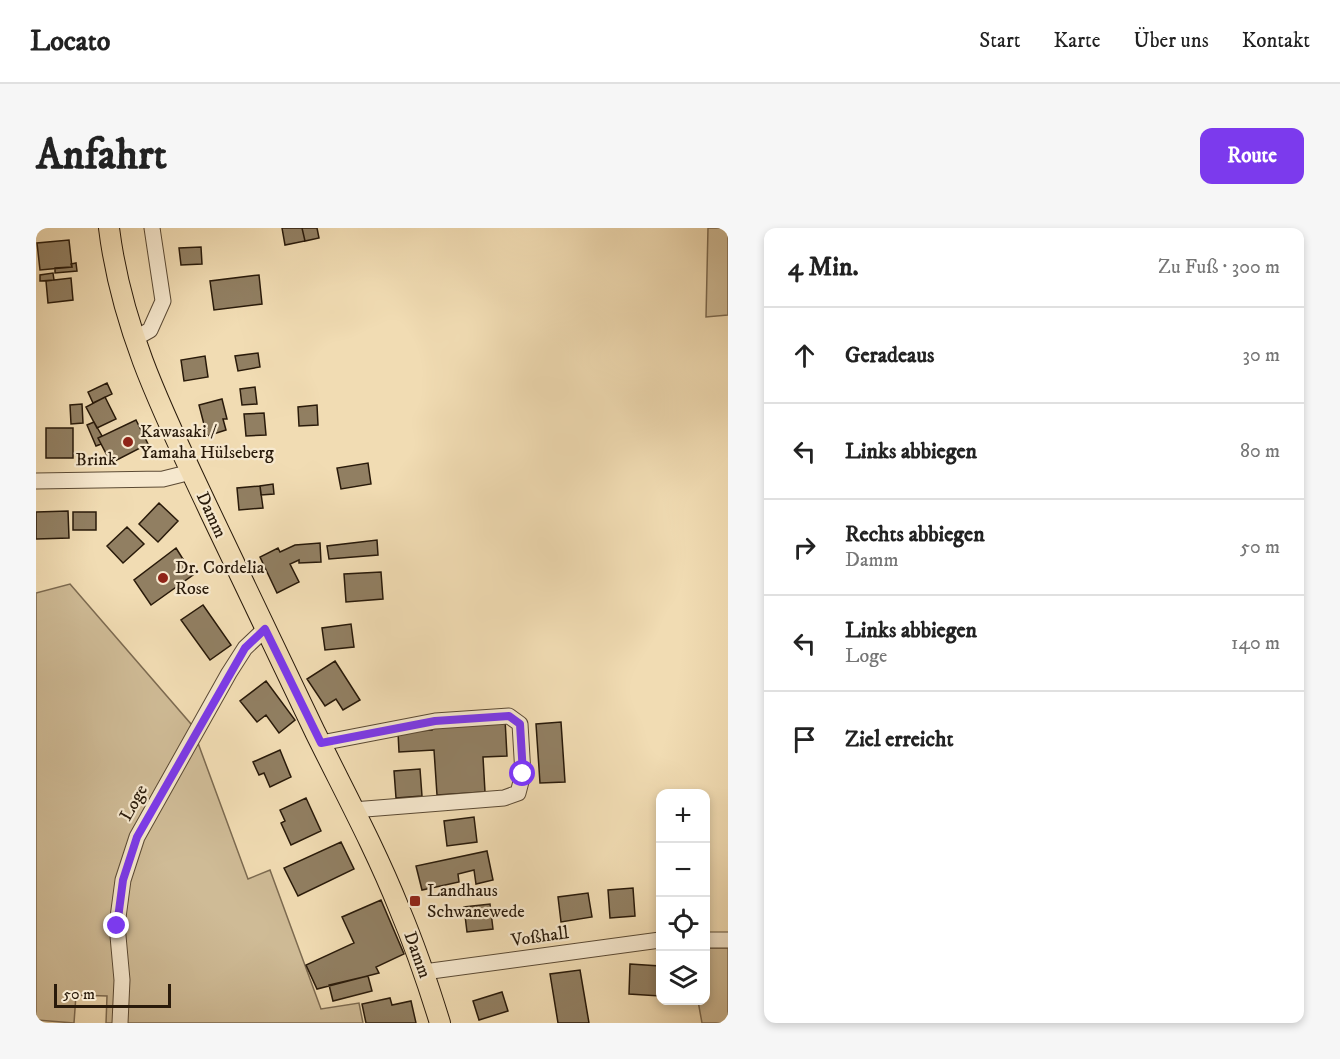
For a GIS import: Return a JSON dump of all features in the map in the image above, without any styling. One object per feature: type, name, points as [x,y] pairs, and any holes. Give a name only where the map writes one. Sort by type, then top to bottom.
[{"type":"main road","name":"Damm","points":[[109,228],[123,302],[153,391],[396,899],[424,972],[440,1023]]},
{"type":"street","points":[[134,339],[150,330],[163,302],[152,228]]},
{"type":"street","name":"Brink","points":[[36,481],[163,479],[191,472]]},
{"type":"street","name":"Loge","points":[[120,1023],[122,980],[117,926],[123,880],[137,837],[245,648],[265,629]]},
{"type":"street","points":[[321,743],[435,721],[509,716],[520,724],[523,774],[518,793],[504,798],[353,810]]},
{"type":"street","points":[[710,940],[728,940]]},
{"type":"street","name":"Voßhall","points":[[424,972],[656,941]]},
{"type":"shaded area","points":[[708,228],[728,228],[728,315],[706,317]]},
{"type":"shaded area","points":[[70,584],[191,724],[248,879],[270,870],[321,1009],[359,1003],[363,1023],[106,1023],[107,996],[76,995],[74,1023],[36,1020],[36,593]]},
{"type":"shaded area","points":[[710,948],[728,948],[728,1023],[702,1023],[699,1005],[710,1005]]},
{"type":"building","points":[[282,228],[302,228],[305,241],[285,245]]},
{"type":"building","points":[[302,228],[317,228],[319,238],[305,241]]},
{"type":"building","points":[[69,240],[72,267],[40,270],[37,243]]},
{"type":"building","points":[[201,247],[202,264],[181,265],[179,248]]},
{"type":"building","points":[[76,263],[77,271],[55,273],[55,268],[72,267],[71,264]]},
{"type":"building","points":[[53,273],[54,280],[40,281],[40,275]]},
{"type":"building","points":[[259,275],[262,304],[214,310],[210,281]]},
{"type":"building","points":[[71,278],[73,300],[48,303],[46,281]]},
{"type":"building","points":[[258,353],[260,367],[238,371],[235,356]]},
{"type":"building","points":[[205,356],[208,377],[184,381],[181,360]]},
{"type":"building","points":[[107,383],[112,394],[93,403],[88,392]]},
{"type":"building","points":[[255,387],[257,404],[242,405],[240,389]]},
{"type":"building","points":[[105,397],[116,419],[97,428],[86,407]]},
{"type":"building","points":[[222,399],[227,419],[223,419],[226,430],[207,436],[199,405]]},
{"type":"building","points":[[82,404],[83,423],[71,424],[70,405]]},
{"type":"building","points":[[317,405],[318,425],[299,426],[298,407]]},
{"type":"building","points":[[264,413],[266,435],[246,436],[244,414]]},
{"type":"building","points":[[136,420],[148,444],[111,463],[98,438]]},
{"type":"building","points":[[94,422],[102,436],[98,438],[101,444],[96,446],[87,425]]},
{"type":"building","points":[[46,428],[73,428],[73,458],[46,458]]},
{"type":"building","points":[[368,463],[371,484],[341,489],[337,468]]},
{"type":"building","points":[[273,484],[274,494],[261,495],[260,486]]},
{"type":"building","points":[[260,486],[263,508],[239,510],[237,488]]},
{"type":"building","points":[[159,503],[178,521],[158,542],[139,524]]},
{"type":"building","points":[[68,511],[69,538],[36,539],[36,512]]},
{"type":"building","points":[[73,512],[96,512],[96,530],[73,530]]},
{"type":"building","points":[[127,527],[144,544],[123,563],[107,546]]},
{"type":"building","points":[[377,540],[378,555],[329,559],[327,546]]},
{"type":"building","points":[[320,543],[321,562],[299,563],[299,560],[290,564],[299,582],[277,593],[260,557],[278,548],[280,552],[295,545]]},
{"type":"building","name":"Dr. Cordelia Rose","points":[[176,548],[193,575],[151,605],[134,580]]},
{"type":"building","points":[[381,572],[383,599],[346,602],[344,574]]},
{"type":"building","points":[[203,605],[231,645],[210,660],[181,620]]},
{"type":"building","points":[[351,624],[354,647],[325,650],[322,628]]},
{"type":"building","points":[[335,661],[360,700],[343,710],[336,699],[325,706],[307,679]]},
{"type":"building","points":[[266,681],[295,720],[279,733],[266,715],[257,722],[240,701]]},
{"type":"building","points":[[505,719],[507,756],[483,757],[485,792],[437,795],[434,750],[399,752],[398,732],[432,730],[432,725]]},
{"type":"building","points":[[561,722],[565,782],[540,783],[536,724]]},
{"type":"building","points":[[280,750],[291,777],[270,787],[264,773],[259,775],[253,762]]},
{"type":"building","points":[[420,769],[422,796],[396,798],[394,771]]},
{"type":"building","points":[[306,798],[321,831],[291,845],[281,823],[285,821],[280,810]]},
{"type":"building","points":[[474,817],[477,842],[447,846],[444,821]]},
{"type":"building","points":[[341,842],[354,869],[298,896],[284,868]]},
{"type":"building","points":[[487,851],[493,880],[476,884],[474,870],[458,874],[459,882],[422,890],[416,866]]},
{"type":"building","points":[[633,888],[635,916],[610,918],[608,890]]},
{"type":"building","points":[[588,893],[592,917],[561,922],[558,897]]},
{"type":"building","points":[[381,900],[404,954],[376,967],[379,973],[317,989],[306,965],[354,943],[342,917]]},
{"type":"building","points":[[490,904],[493,929],[467,932],[464,907]]},
{"type":"building","points":[[630,964],[656,966],[656,996],[629,994]]},
{"type":"building","points":[[580,970],[589,1023],[558,1023],[550,974]]},
{"type":"building","points":[[368,976],[372,991],[333,1001],[329,985]]},
{"type":"building","points":[[502,992],[508,1011],[479,1020],[473,1001]]},
{"type":"building","points":[[390,998],[392,1005],[411,1001],[416,1023],[366,1023],[362,1004]]},
{"type":"place","name":"Kawasaki / Yamaha Hülseberg","points":[[128,442]]},
{"type":"place","name":"Dr. Cordelia Rose","points":[[163,578]]},
{"type":"place","name":"Landhaus Schwanewede","points":[[415,901]]},
{"type":"route","points":[[117,926],[123,880],[137,837],[229,673],[245,648],[265,629],[321,743],[435,721],[509,716],[520,724],[523,774]]}]
